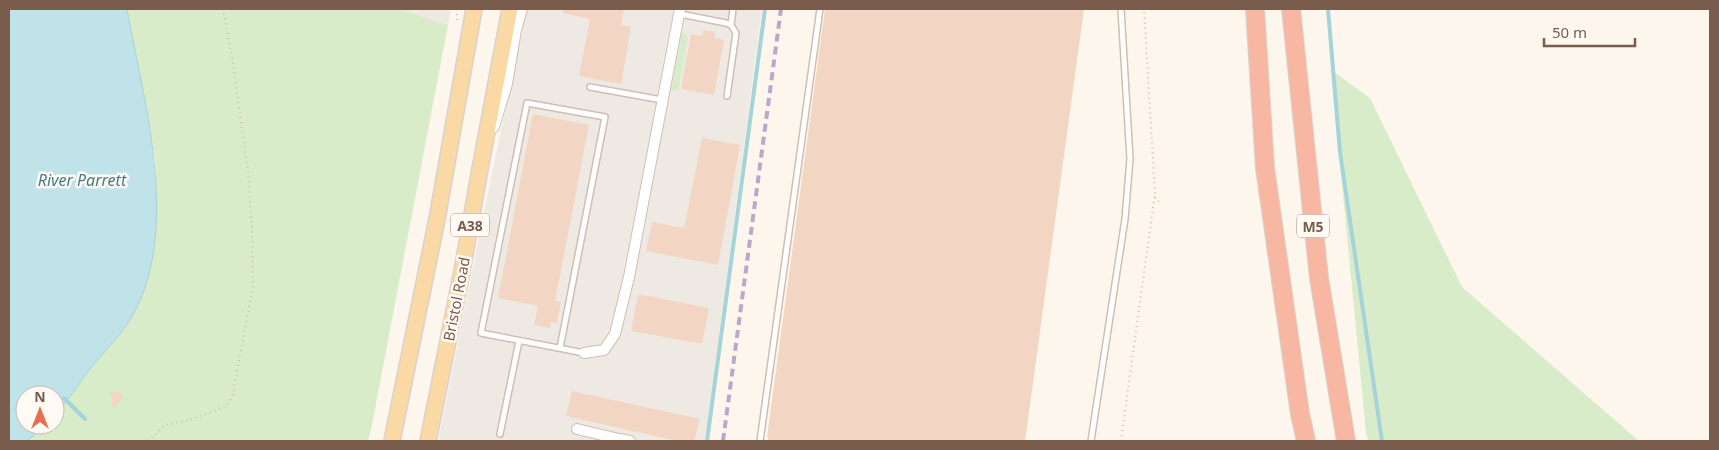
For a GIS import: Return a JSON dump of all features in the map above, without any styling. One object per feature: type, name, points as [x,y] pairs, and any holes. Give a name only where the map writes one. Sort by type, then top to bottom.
[{"type":"highway","name":"M5","points":[[1255,9],[1265,168],[1300,414],[1306,441]]},
{"type":"highway","name":"M5","points":[[1291,9],[1319,278],[1346,441]]},
{"type":"main road","name":"A38","points":[[392,441],[435,228],[474,9]]},
{"type":"main road","name":"Bristol Road","points":[[428,441],[462,271],[510,9]]},
{"type":"street","points":[[467,9],[468,37]]},
{"type":"street","points":[[476,190],[507,84],[516,30],[522,9]]},
{"type":"street","points":[[584,353],[604,350],[615,334],[629,277],[679,11]]},
{"type":"street","points":[[577,429],[622,441]]},
{"type":"lane","points":[[731,25],[733,9]]},
{"type":"lane","points":[[760,441],[820,9]]},
{"type":"lane","points":[[1091,441],[1125,219],[1130,159],[1121,9]]},
{"type":"lane","points":[[679,11],[731,25],[736,32],[727,96]]},
{"type":"lane","points":[[590,87],[663,100]]},
{"type":"lane","points":[[560,348],[605,117],[527,103],[481,333],[584,353]]},
{"type":"lane","points":[[500,434],[519,340]]},
{"type":"path","points":[[148,441],[165,425],[190,420],[217,410],[227,405],[232,398],[254,286],[248,171],[232,57],[223,9]]},
{"type":"path","points":[[1122,441],[1155,197],[1144,9]]},
{"type":"path","points":[[1155,197],[1160,204]]},
{"type":"shaded area","points":[[400,9],[451,9],[448,25]]},
{"type":"shaded area","points":[[527,9],[762,9],[705,441],[438,441]]},
{"type":"green space","points":[[127,9],[400,9],[448,25],[368,441],[27,441],[34,435],[65,435],[65,403],[90,369],[157,220],[155,159]]},
{"type":"green space","points":[[682,33],[688,37],[678,91],[671,90]]},
{"type":"green space","points":[[1331,70],[1370,98],[1462,287],[1639,441],[1368,441]]},
{"type":"water","name":"River Parrett","points":[[9,9],[127,9],[154,159],[157,198],[155,236],[149,273],[132,316],[65,404],[65,385],[15,385],[15,435],[34,435],[27,441],[9,441]]},
{"type":"building","points":[[563,9],[624,9],[621,25],[631,27],[621,84],[579,76],[590,19],[563,13]]},
{"type":"building","points":[[825,9],[1084,9],[1025,441],[768,441],[767,437]]},
{"type":"building","points":[[703,30],[715,32],[714,38],[724,40],[714,95],[681,89],[691,34],[702,36]]},
{"type":"building","points":[[533,114],[589,125],[555,301],[561,302],[557,323],[551,322],[550,328],[534,325],[538,306],[498,298]]},
{"type":"building","points":[[702,138],[740,145],[718,265],[646,251],[652,222],[684,228]]},
{"type":"building","points":[[638,294],[709,308],[702,344],[631,331]]},
{"type":"building","points":[[110,391],[120,393],[123,398],[113,408]]},
{"type":"building","points":[[572,391],[700,419],[694,441],[677,441],[566,416]]},
{"type":"waterway","points":[[707,441],[765,9]]},
{"type":"waterway","points":[[1328,9],[1340,152],[1382,441]]},
{"type":"waterway","points":[[65,399],[85,419]]},
{"type":"railway","points":[[723,441],[781,9]]}]
